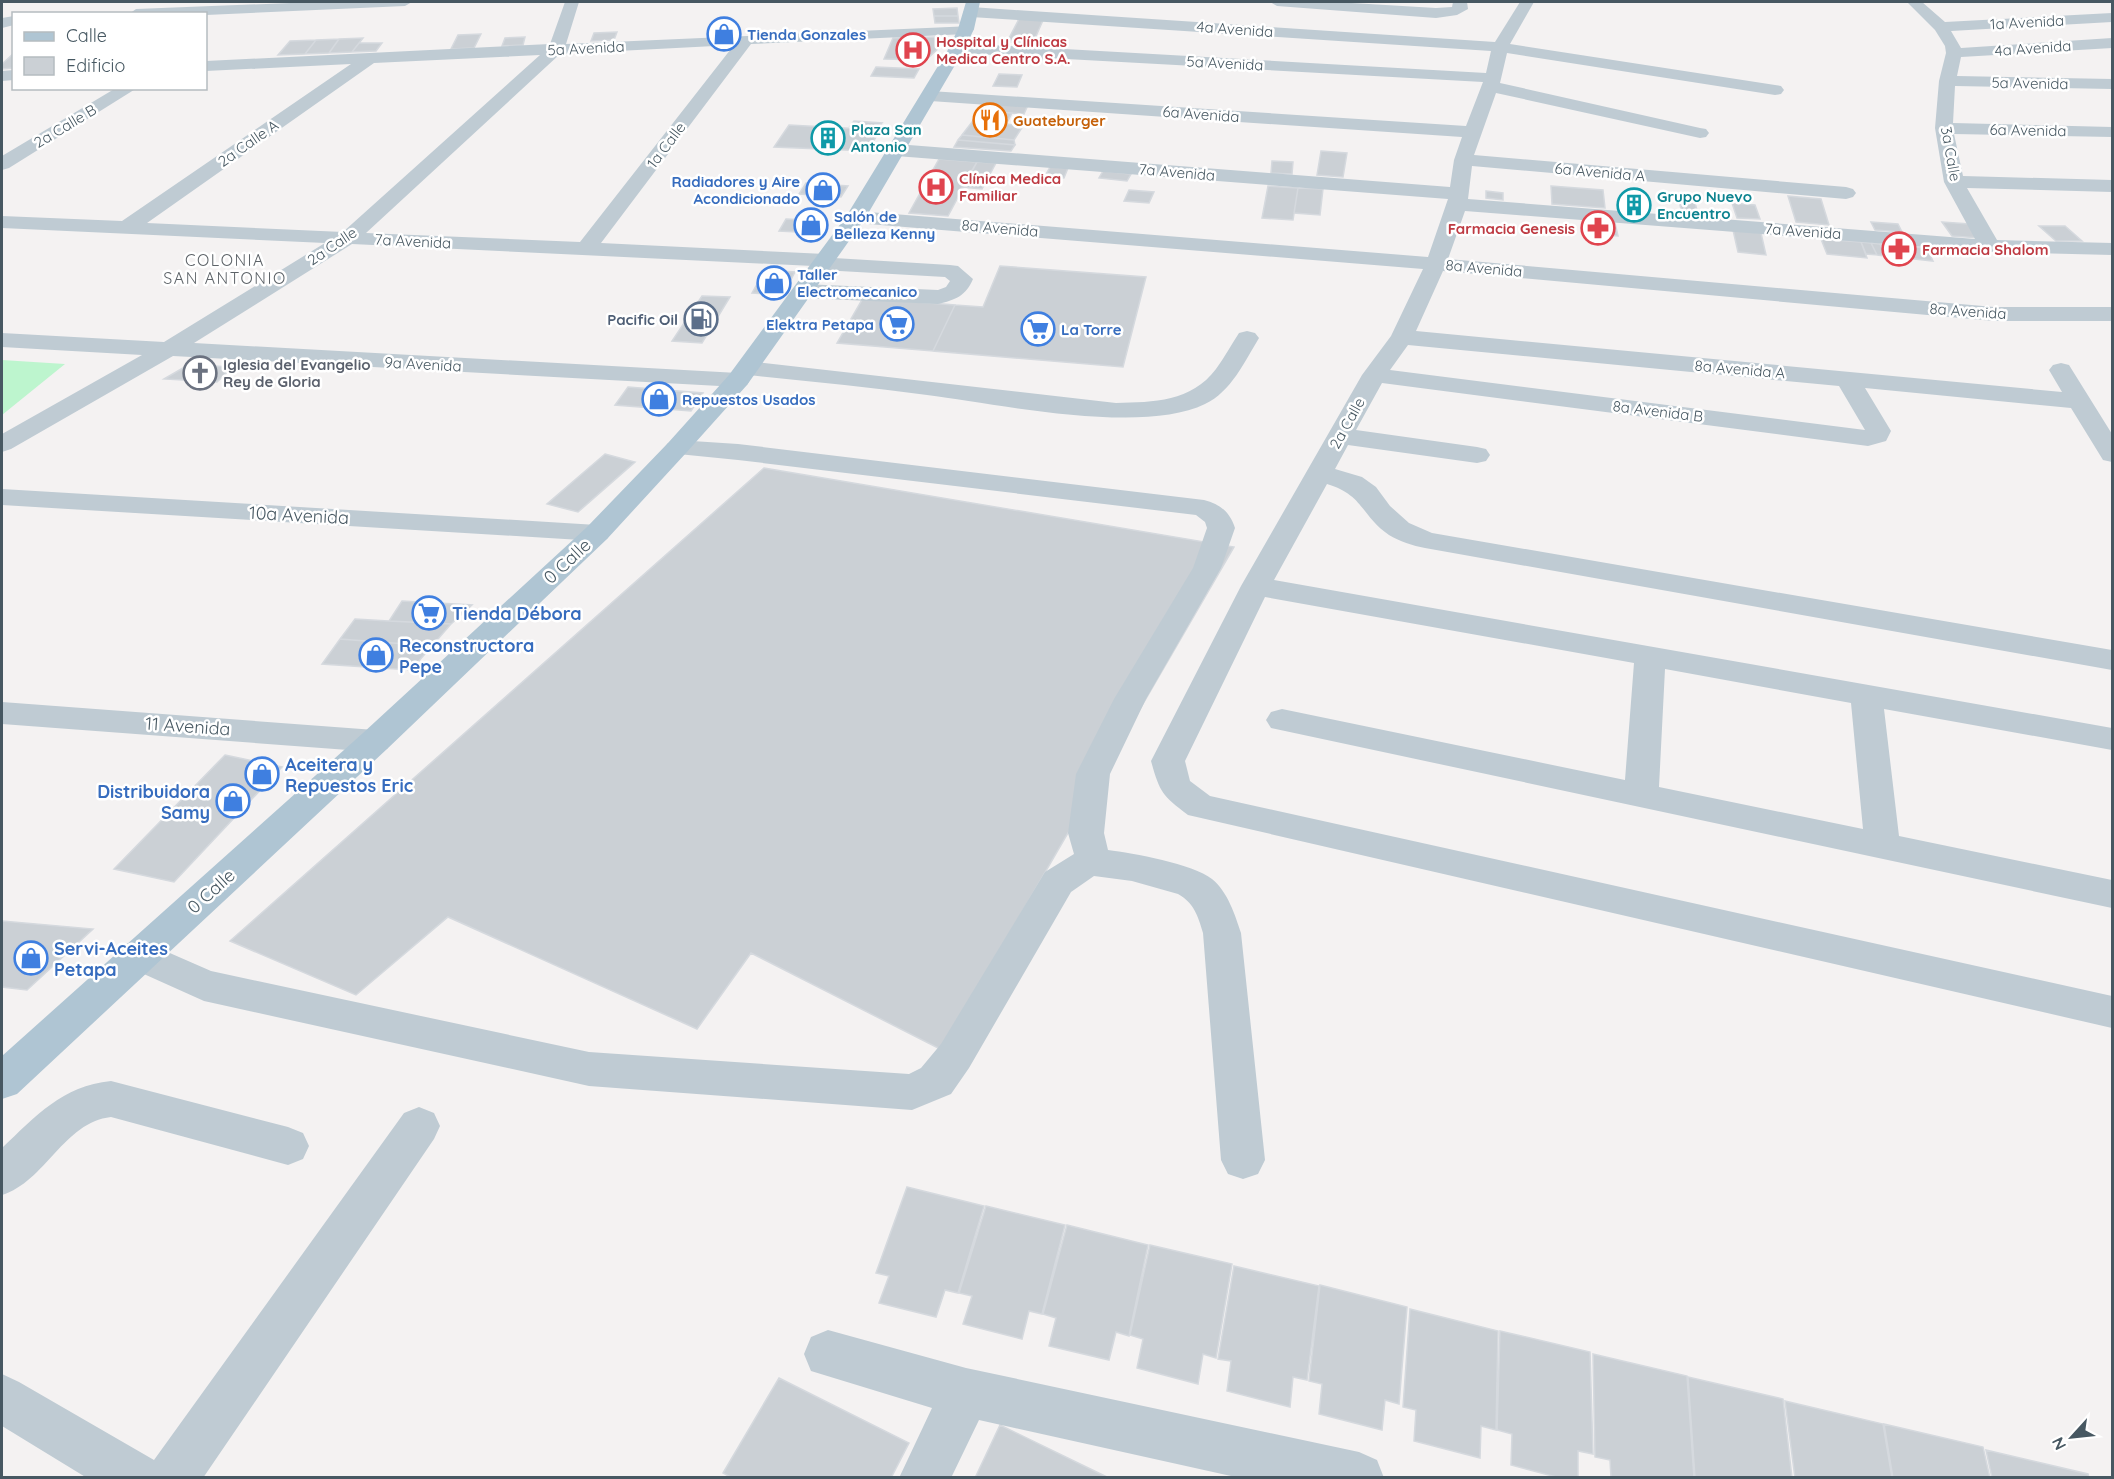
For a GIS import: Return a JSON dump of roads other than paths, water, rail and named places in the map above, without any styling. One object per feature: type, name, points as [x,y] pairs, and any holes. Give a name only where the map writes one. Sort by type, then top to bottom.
[{"type":"main road","name":"0 Calle","points":[[10,1066],[140,955],[375,741],[597,533],[678,448],[742,374],[856,217],[930,96],[968,19]]},
{"type":"street","points":[[181,12],[405,2]]},
{"type":"street","name":"2a Calle","points":[[2,444],[167,350],[348,238],[556,49],[572,2]]},
{"type":"street","points":[[968,19],[1015,3],[1065,2]]},
{"type":"street","name":"4a Avenida","points":[[1277,2],[1436,13],[1456,7]]},
{"type":"street","name":"2a Calle","points":[[1527,2],[1500,47],[1492,82],[1463,160],[1458,199],[1436,264],[1402,337],[1374,375],[1256,586],[1168,761],[1175,787],[1200,807],[2112,1012]]},
{"type":"street","points":[[1914,2],[1941,27],[1953,46],[1954,53]]},
{"type":"street","points":[[2108,2],[2112,4]]},
{"type":"street","name":"1a Avenida","points":[[1941,27],[2112,17]]},
{"type":"street","name":"5a Avenida","points":[[207,66],[746,40],[968,19],[1492,82],[1700,133]]},
{"type":"street","name":"4a Avenida","points":[[968,19],[1500,47],[1775,90]]},
{"type":"street","name":"1a Calle","points":[[586,249],[746,40]]},
{"type":"street","name":"4a Avenida","points":[[1954,53],[2112,43]]},
{"type":"street","name":"3a Calle","points":[[1954,53],[1947,81],[1944,128],[1954,182],[1990,246]]},
{"type":"street","name":"2a Calle A","points":[[126,228],[370,58]]},
{"type":"street","name":"5a Avenida","points":[[1947,81],[2112,84]]},
{"type":"street","name":"2a Calle B","points":[[2,164],[126,90]]},
{"type":"street","name":"6a Avenida","points":[[930,96],[1472,132]]},
{"type":"street","name":"6a Avenida","points":[[1944,128],[2112,132]]},
{"type":"street","name":"7a Avenida","points":[[896,150],[1990,246],[2112,249]]},
{"type":"street","name":"6a Avenida A","points":[[1463,160],[1846,193]]},
{"type":"street","points":[[1954,182],[2112,186]]},
{"type":"street","name":"8a Avenida","points":[[856,217],[1436,264],[1994,314],[2112,314]]},
{"type":"street","name":"7a Avenida","points":[[2,222],[824,262],[950,271],[962,279],[953,294],[938,297],[803,291]]},
{"type":"street","name":"8a Avenida A","points":[[1402,337],[2079,401]]},
{"type":"street","name":"9a Avenida","points":[[2,340],[167,350],[742,374],[818,374],[1093,409],[1150,408],[1188,403],[1215,388],[1248,338]]},
{"type":"street","points":[[2061,370],[2112,454]]},
{"type":"street","name":"8a Avenida B","points":[[1374,375],[1868,438],[1877,436],[1878,431],[1847,379]]},
{"type":"street","points":[[1340,436],[1477,455]]},
{"type":"street","points":[[678,448],[738,452],[1204,508],[1218,518],[1221,528],[1207,568],[1130,699],[1093,774],[1086,833],[1094,862]]},
{"type":"street","points":[[1319,473],[1353,483],[1366,493],[1380,512],[1399,529],[1425,540],[1616,572],[1872,620],[2112,660]]},
{"type":"street","name":"10a Avenida","points":[[2,497],[597,533]]},
{"type":"street","points":[[1256,586],[2112,739]]},
{"type":"street","points":[[1641,796],[1650,655]]},
{"type":"street","points":[[1866,694],[1882,846]]},
{"type":"street","name":"11 Avenida","points":[[2,713],[375,741]]},
{"type":"street","points":[[1282,720],[2112,894]]},
{"type":"street","points":[[140,955],[204,985],[589,1069],[912,1092],[936,1081],[955,1056],[1058,882],[1074,869],[1094,862],[1131,866],[1197,887],[1216,910],[1222,933],[1243,1160]]},
{"type":"street","points":[[2,1175],[69,1113],[93,1101],[111,1099],[288,1146]]},
{"type":"street","points":[[172,1478],[419,1126]]},
{"type":"street","points":[[828,1354],[966,1393],[1254,1465],[1359,1478]]},
{"type":"street","points":[[924,1478],[966,1393]]},
{"type":"street","points":[[2,1399],[136,1478]]},
{"type":"place","name":"Tienda Gonzales","points":[[724,34]]},
{"type":"place","name":"Hospital y Clínicas Medica Centro S.A.","points":[[913,50]]},
{"type":"place","name":"Guateburger","points":[[990,120]]},
{"type":"place","name":"Plaza San Antonio","points":[[828,138]]},
{"type":"place","name":"Clínica Medica Familiar","points":[[936,187]]},
{"type":"place","name":"Radiadores y Aire Acondicionado","points":[[823,190]]},
{"type":"place","name":"Grupo Nuevo Encuentro","points":[[1634,205]]},
{"type":"place","name":"Salón de Belleza Kenny","points":[[811,225]]},
{"type":"place","name":"Farmacia Genesis","points":[[1598,228]]},
{"type":"place","name":"Farmacia Shalom","points":[[1899,249]]},
{"type":"place","name":"Taller Electromecanico","points":[[774,283]]},
{"type":"place","name":"Pacific Oil","points":[[701,319]]},
{"type":"place","name":"Elektra Petapa","points":[[897,324]]},
{"type":"place","name":"La Torre","points":[[1038,329]]},
{"type":"place","name":"Iglesia del Evangelio Rey de Gloria","points":[[200,373]]},
{"type":"place","name":"Repuestos Usados","points":[[659,399]]},
{"type":"place","name":"Tienda Débora","points":[[429,613]]},
{"type":"place","name":"Reconstructora Pepe","points":[[376,655]]},
{"type":"place","name":"Aceitera y Repuestos Eric","points":[[262,774]]},
{"type":"place","name":"Distribuidora Samy","points":[[233,801]]},
{"type":"place","name":"Servi-Aceites Petapa","points":[[31,958]]},
{"type":"district","name":"COLONIA SAN ANTONIO","points":[[225,269]]}]
